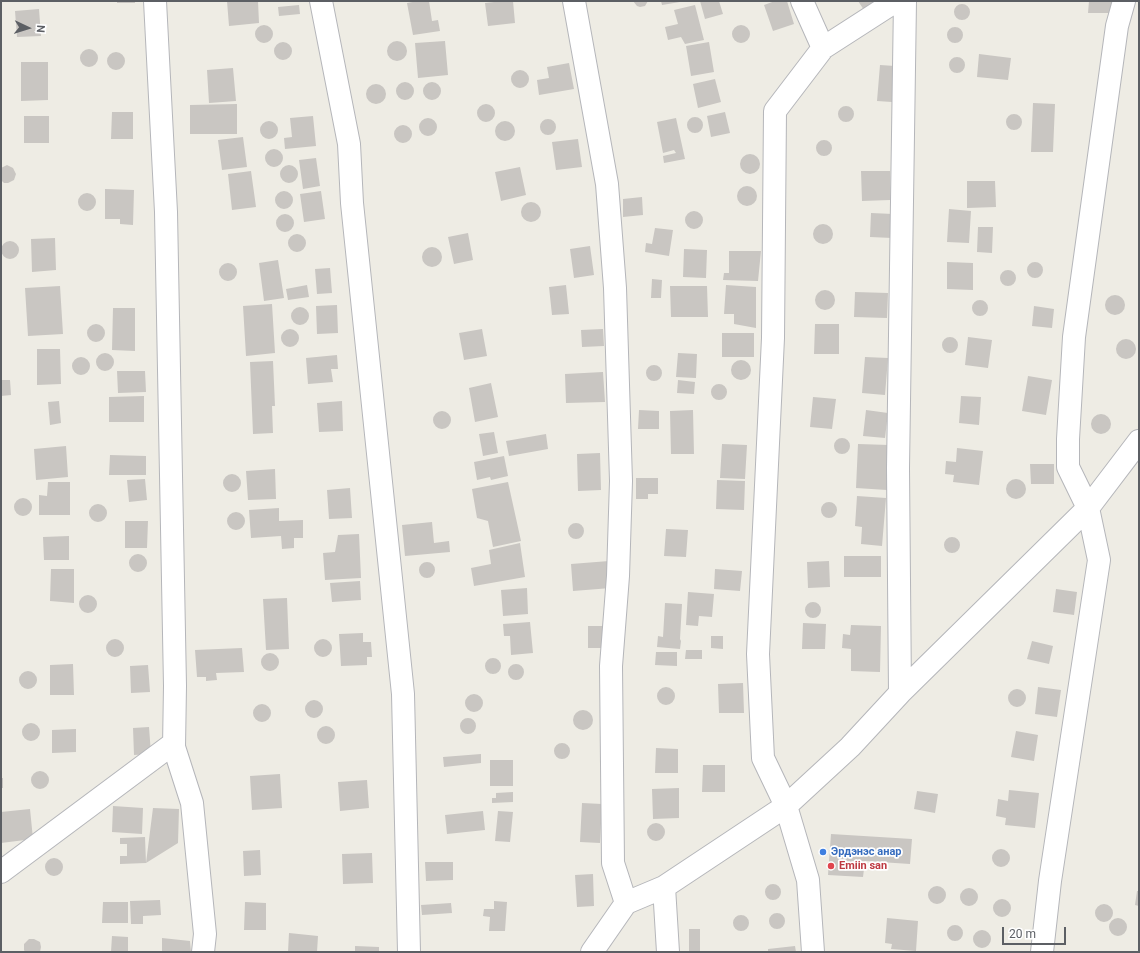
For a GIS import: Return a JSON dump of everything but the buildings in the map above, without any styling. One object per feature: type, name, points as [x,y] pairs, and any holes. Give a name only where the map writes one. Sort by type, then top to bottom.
[{"type":"street","points":[[155,1],[166,220],[175,686],[174,747],[192,803],[205,934],[203,952]]},
{"type":"street","points":[[321,1],[349,144],[352,203],[403,694],[409,952]]},
{"type":"street","points":[[574,1],[607,184],[615,288],[621,481],[618,576],[611,666],[613,863],[626,903]]},
{"type":"street","points":[[802,1],[823,48]]},
{"type":"street","points":[[813,952],[808,880],[786,806],[763,758],[758,654],[773,338],[775,111],[823,48],[896,1]]},
{"type":"street","points":[[900,693],[898,460],[905,1]]},
{"type":"street","points":[[1042,952],[1051,874],[1099,560],[1088,508],[1068,467],[1068,439],[1074,337],[1116,26],[1124,1]]},
{"type":"street","points":[[592,952],[626,903],[664,887],[786,806],[850,747],[900,693],[1088,508],[1139,441]]},
{"type":"street","points":[[1,872],[174,743]]},
{"type":"street","points":[[664,887],[668,952]]},
{"type":"place","name":"Эрдэнэс анар","points":[[823,852]]},
{"type":"place","name":"Emiin san","points":[[831,866]]}]
